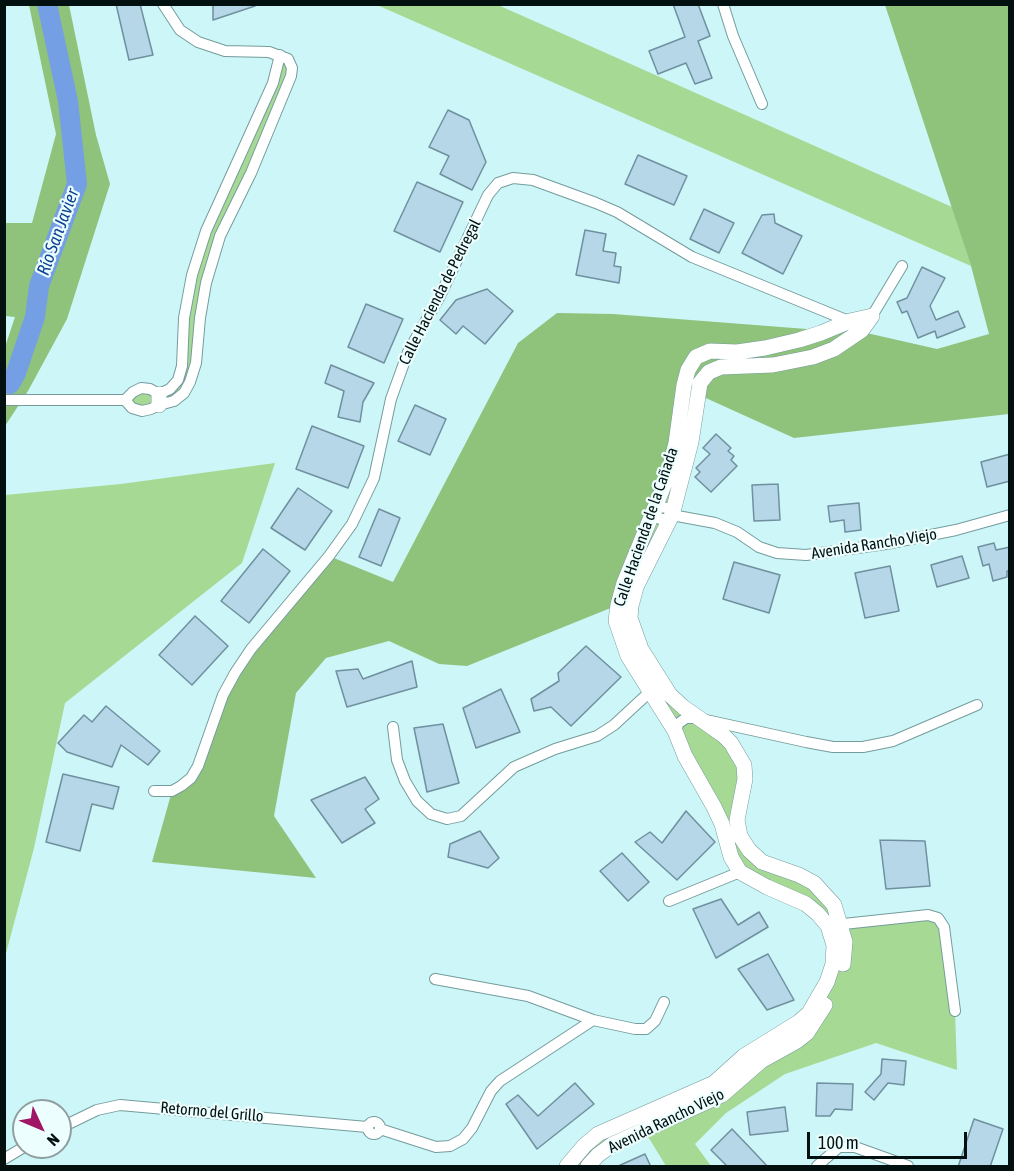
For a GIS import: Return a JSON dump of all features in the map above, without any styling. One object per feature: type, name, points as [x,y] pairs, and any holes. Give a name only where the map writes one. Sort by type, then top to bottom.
[{"type":"street","points":[[4,400],[125,400],[141,388],[150,389],[159,399],[174,401],[184,393],[190,382],[196,363],[206,283],[220,236],[251,173],[291,76],[292,68],[288,59],[280,55],[269,52],[225,51],[198,42],[180,30],[163,4]]},
{"type":"street","points":[[723,4],[733,36],[762,104]]},
{"type":"street","points":[[125,400],[132,408],[142,411],[151,410],[178,380],[182,366],[184,318],[192,275],[206,231],[273,83],[280,55]]},
{"type":"street","name":"Calle Hacienda de Pedregal","points":[[154,791],[172,790],[191,778],[198,766],[223,695],[235,673],[330,556],[352,524],[374,478],[398,376],[408,352],[440,296],[488,195],[498,183],[513,178],[532,180],[596,203],[617,212],[692,257],[856,325]]},
{"type":"street","name":"Calle Hacienda de la Cañada","points":[[834,905],[814,883],[762,862],[749,850],[740,836],[737,820],[745,779],[744,765],[731,743],[670,695],[656,687],[628,656],[616,621],[624,583],[667,478],[676,443],[684,385],[688,370],[696,357],[710,351],[737,352],[799,340],[856,325],[872,316],[902,266]]},
{"type":"street","name":"Calle Hacienda de la Cañada","points":[[740,872],[731,857],[722,824],[685,756],[634,634],[630,618],[631,606],[643,571],[672,515],[691,442],[700,383],[709,372],[721,367],[773,365],[813,357],[834,349],[856,325]]},
{"type":"street","name":"Avenida Rancho Viejo","points":[[654,512],[664,507],[672,515],[715,523],[736,532],[759,547],[777,553],[806,555],[886,544],[956,530],[1010,515]]},
{"type":"street","points":[[393,727],[397,760],[405,781],[417,801],[431,814],[447,819],[460,816],[513,767],[544,752],[597,736],[614,725],[656,687]]},
{"type":"street","name":"Calle Hacienda de la Cañada","points":[[697,718],[833,747],[863,747],[893,741],[977,705]]},
{"type":"street","points":[[675,731],[679,723],[686,718],[697,718]]},
{"type":"street","points":[[669,901],[740,872],[751,880],[806,904],[834,925],[928,915],[938,918],[944,927],[955,1011]]},
{"type":"street","name":"Avenida Rancho Viejo","points":[[588,1167],[598,1155],[613,1144],[692,1101],[744,1056],[789,1030],[809,1013],[827,982],[833,964],[834,905]]},
{"type":"street","name":"Avenida Rancho Viejo","points":[[567,1167],[585,1145],[598,1134],[692,1101],[722,1095],[761,1061],[807,1033],[837,982],[844,961],[845,942],[834,925]]},
{"type":"street","points":[[435,979],[528,996],[593,1020],[635,1029],[646,1029],[655,1021],[664,1002]]},
{"type":"street","name":"Retorno del Grillo","points":[[72,1122],[97,1110],[120,1105],[368,1127],[375,1122],[380,1129],[436,1147],[450,1146],[463,1139],[472,1128],[491,1091],[500,1081],[593,1020]]},
{"type":"street","points":[[817,1167],[839,1147],[855,1147],[908,1167]]},
{"type":"green space","points":[[29,5],[69,5],[96,135],[110,184],[67,319],[28,391],[5,426],[5,347],[15,317],[5,316],[5,223],[32,223],[56,134]]},
{"type":"green space","points":[[377,5],[498,5],[952,207],[971,266]]},
{"type":"green space","points":[[885,5],[1009,5],[1009,414],[794,438],[684,386],[676,443],[618,605],[467,666],[439,664],[389,641],[326,658],[296,693],[274,816],[316,878],[152,862],[172,791],[191,778],[235,673],[329,556],[393,582],[518,343],[557,313],[613,314],[871,334],[937,349],[989,334],[971,266]]},
{"type":"green space","points":[[280,55],[292,68],[220,236],[196,363],[184,393],[151,409],[125,400],[133,392],[159,394],[178,380],[192,275]]},
{"type":"green space","points":[[866,322],[834,349],[813,357],[773,365],[721,367],[709,372],[700,383],[691,442],[672,515],[636,587],[630,618],[641,649],[670,695],[731,743],[744,765],[745,779],[737,820],[740,836],[749,850],[762,862],[799,875],[814,883],[834,905],[841,924],[928,915],[938,918],[944,927],[955,1011],[957,1070],[876,1043],[785,1074],[726,1113],[695,1144],[711,1166],[666,1166],[644,1130],[613,1144],[588,1166],[567,1166],[598,1134],[714,1083],[744,1056],[799,1022],[809,1013],[827,982],[833,964],[834,945],[828,926],[806,904],[740,872],[731,857],[722,824],[714,807],[675,731],[628,656],[616,621],[624,583],[667,478],[676,443],[684,385],[688,370],[696,357],[710,351],[737,352],[765,348]]},
{"type":"green space","points":[[275,463],[242,563],[65,703],[34,848],[5,957],[5,495],[121,484]]},
{"type":"building","points":[[116,4],[140,4],[153,55],[129,60]]},
{"type":"building","points":[[213,4],[255,4],[255,6],[213,20]]},
{"type":"building","points":[[673,4],[698,4],[710,36],[698,41],[712,78],[695,84],[686,63],[658,74],[649,51],[685,37]]},
{"type":"building","points":[[448,110],[469,120],[486,162],[472,190],[440,174],[449,156],[429,147]]},
{"type":"building","points":[[638,155],[687,176],[674,205],[625,184]]},
{"type":"building","points":[[417,182],[463,202],[440,252],[394,231]]},
{"type":"building","points":[[704,209],[734,223],[719,253],[690,239]]},
{"type":"building","points":[[774,214],[775,223],[802,236],[783,274],[742,253],[762,215]]},
{"type":"building","points":[[585,230],[606,234],[603,251],[616,253],[614,266],[621,267],[619,283],[576,275]]},
{"type":"building","points":[[922,267],[945,278],[930,306],[936,320],[958,311],[965,327],[937,338],[935,331],[918,338],[907,311],[902,313],[897,302],[907,298]]},
{"type":"building","points":[[487,289],[513,311],[485,344],[463,326],[456,334],[440,320],[456,300]]},
{"type":"building","points":[[366,304],[403,319],[384,363],[348,347]]},
{"type":"building","points":[[331,365],[374,383],[363,402],[360,422],[338,417],[344,391],[325,383]]},
{"type":"building","points":[[415,405],[446,419],[430,455],[398,441]]},
{"type":"building","points":[[312,426],[364,446],[348,488],[296,469]]},
{"type":"building","points":[[716,434],[731,448],[728,451],[734,456],[731,460],[737,466],[711,492],[695,477],[700,472],[696,468],[710,454],[703,448]]},
{"type":"building","points":[[1010,454],[1010,481],[987,487],[981,462]]},
{"type":"building","points":[[778,484],[780,520],[754,521],[752,485]]},
{"type":"building","points":[[298,488],[332,511],[305,550],[271,528]]},
{"type":"building","points":[[859,503],[861,530],[845,532],[844,520],[830,522],[828,506]]},
{"type":"building","points":[[379,509],[400,518],[381,566],[359,557]]},
{"type":"building","points":[[994,543],[996,550],[1010,547],[1010,571],[1007,571],[1007,577],[993,581],[989,564],[983,566],[978,547]]},
{"type":"building","points":[[263,549],[290,571],[249,623],[221,601]]},
{"type":"building","points":[[962,556],[969,578],[937,587],[931,565]]},
{"type":"building","points":[[734,562],[780,575],[769,613],[723,599]]},
{"type":"building","points":[[890,566],[899,611],[865,618],[855,573]]},
{"type":"building","points":[[195,616],[228,646],[192,685],[159,655]]},
{"type":"building","points":[[586,646],[621,677],[571,726],[551,707],[534,711],[531,699],[559,681],[558,673]]},
{"type":"building","points":[[412,661],[417,687],[347,707],[336,671],[358,669],[363,679]]},
{"type":"building","points":[[501,689],[520,732],[476,748],[463,708]]},
{"type":"building","points":[[106,706],[160,751],[148,765],[121,745],[112,767],[67,752],[58,743],[84,715],[92,722]]},
{"type":"building","points":[[443,724],[459,783],[427,792],[414,728]]},
{"type":"building","points":[[63,774],[119,787],[113,809],[92,804],[80,851],[46,842]]},
{"type":"building","points":[[365,777],[379,799],[365,809],[375,823],[342,843],[311,800]]},
{"type":"building","points":[[686,811],[715,842],[677,880],[635,842],[650,832],[662,843]]},
{"type":"building","points":[[480,831],[499,858],[488,868],[448,857],[450,844]]},
{"type":"building","points":[[880,840],[925,841],[930,886],[886,889]]},
{"type":"building","points":[[622,853],[649,882],[628,901],[600,871]]},
{"type":"building","points":[[721,899],[738,925],[759,912],[768,927],[716,958],[693,909]]},
{"type":"building","points":[[768,954],[794,1000],[767,1010],[738,969]]},
{"type":"building","points":[[882,1059],[906,1061],[904,1085],[888,1083],[874,1100],[865,1092],[881,1074]]},
{"type":"building","points":[[575,1083],[594,1104],[537,1149],[506,1104],[518,1095],[538,1116]]},
{"type":"building","points":[[817,1083],[853,1084],[852,1110],[835,1109],[830,1116],[816,1116]]},
{"type":"building","points":[[785,1107],[788,1131],[750,1135],[747,1112]]},
{"type":"building","points":[[974,1119],[1003,1129],[990,1167],[958,1167]]},
{"type":"building","points":[[732,1129],[768,1167],[728,1167],[711,1150]]},
{"type":"building","points":[[645,1154],[651,1167],[616,1167]]},
{"type":"waterway","name":"Río San Javier","points":[[10,384],[35,317],[39,286],[77,184],[68,101],[47,4]]}]
